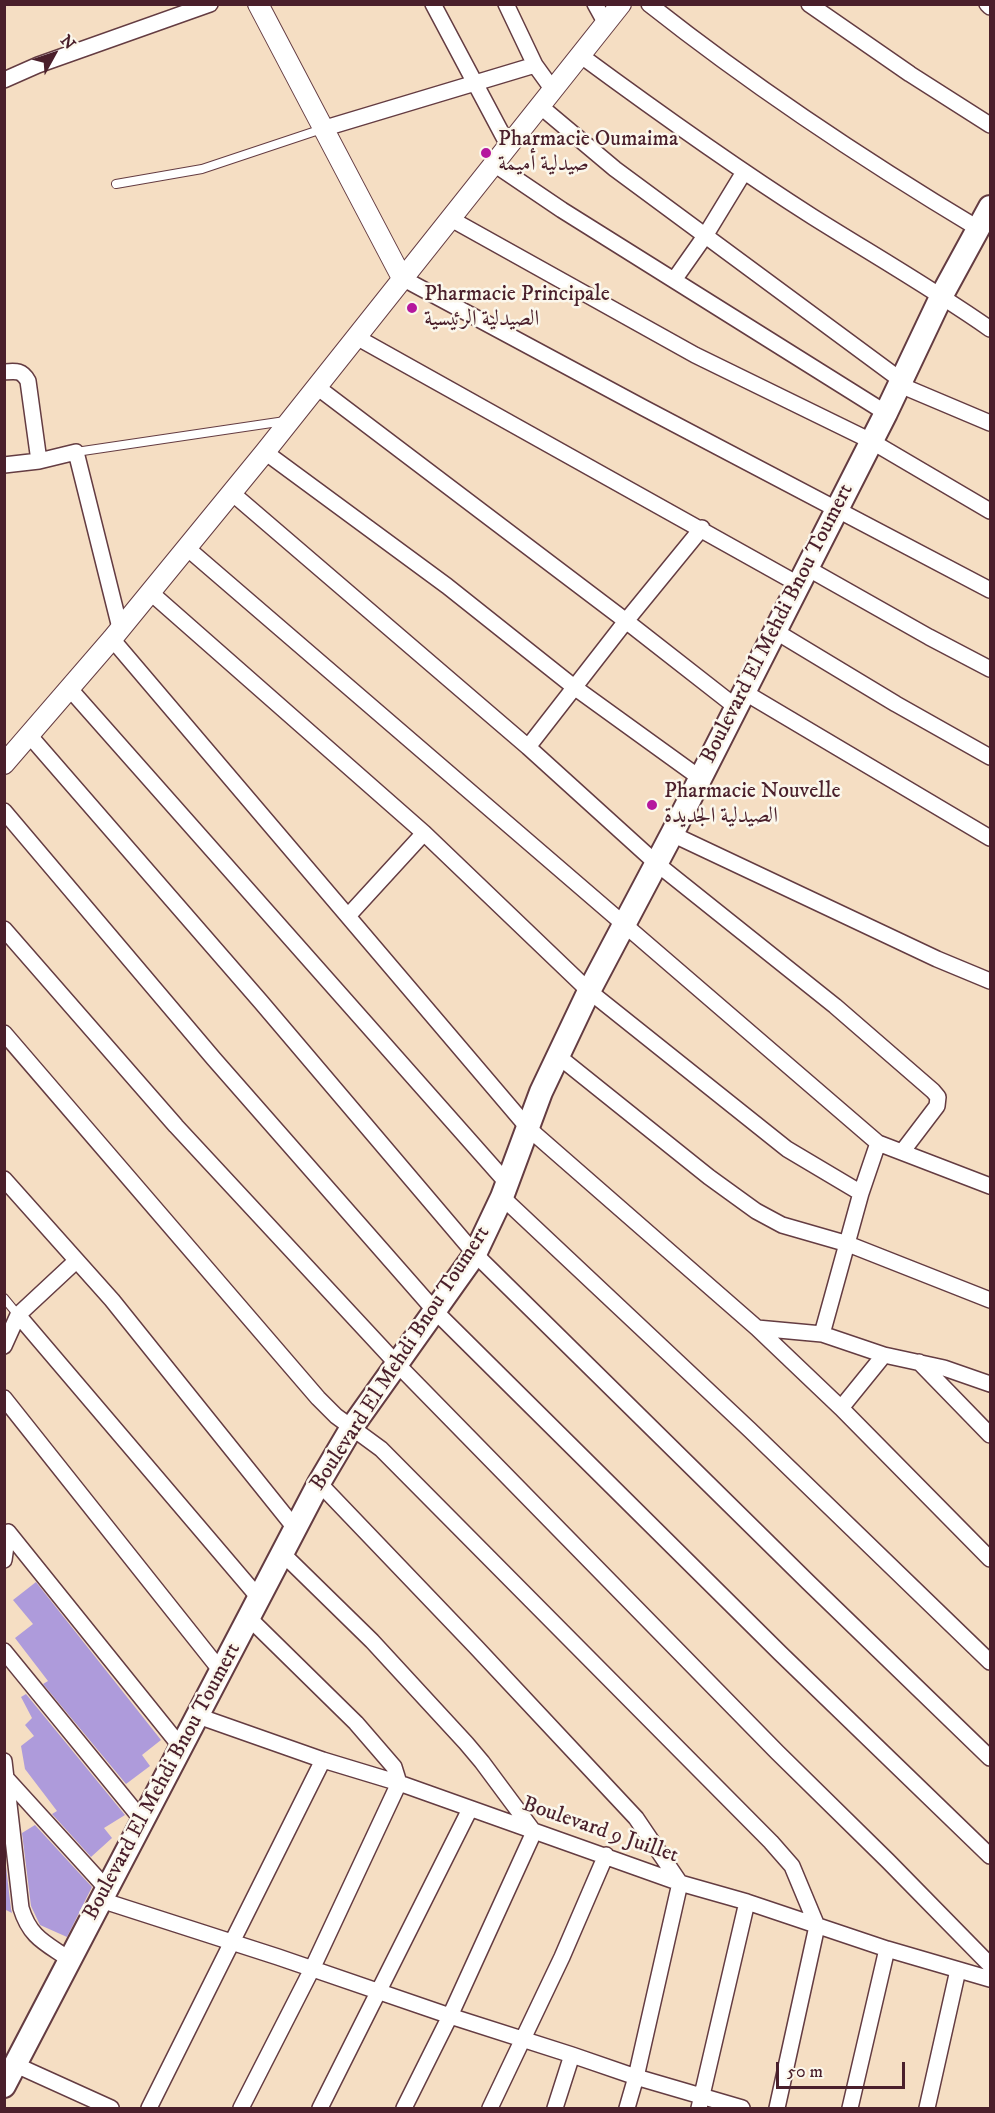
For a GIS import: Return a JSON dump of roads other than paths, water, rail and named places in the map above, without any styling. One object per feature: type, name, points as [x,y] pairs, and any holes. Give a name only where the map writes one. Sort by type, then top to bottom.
[{"type":"main road","name":"Boulevard El Mehdi Bnou Toumert","points":[[4,2086],[319,1483],[352,1426],[436,1312],[475,1254],[504,1190],[541,1092],[589,991],[672,834],[886,413],[942,295],[990,207]]},
{"type":"street","points":[[4,80],[38,65],[210,4]]},
{"type":"street","points":[[258,4],[402,278],[990,590]]},
{"type":"street","points":[[433,4],[509,147]]},
{"type":"street","points":[[506,4],[536,65],[553,90]]},
{"type":"street","points":[[595,4],[606,24]]},
{"type":"street","points":[[4,764],[265,453],[621,4]]},
{"type":"street","points":[[649,4],[714,56],[783,105],[886,173],[979,230]]},
{"type":"street","points":[[809,4],[910,74],[990,125]]},
{"type":"street","points":[[987,4],[990,7]]},
{"type":"street","points":[[580,56],[687,134],[744,172],[942,295],[990,329]]},
{"type":"street","points":[[322,129],[536,65]]},
{"type":"street","points":[[540,106],[615,169],[901,383],[990,423]]},
{"type":"street","points":[[494,164],[562,210],[886,413]]},
{"type":"street","points":[[674,280],[705,236],[744,172]]},
{"type":"street","points":[[451,219],[695,355],[871,441],[990,511]]},
{"type":"street","points":[[358,338],[702,528],[929,637],[990,669]]},
{"type":"street","points":[[4,372],[18,371],[25,375],[28,381],[39,461]]},
{"type":"street","points":[[317,387],[626,621],[740,699],[990,838]]},
{"type":"street","points":[[4,465],[39,461],[76,452],[116,633],[348,916],[528,1128],[757,1328],[841,1408],[990,1559]]},
{"type":"street","points":[[265,453],[447,586],[574,687],[699,778]]},
{"type":"street","points":[[232,493],[528,747],[656,863],[835,1006],[933,1091],[938,1097],[937,1106],[902,1152]]},
{"type":"street","points":[[528,747],[702,528]]},
{"type":"street","points":[[187,548],[878,1143],[990,1186]]},
{"type":"street","points":[[150,592],[424,833],[589,991],[787,1149],[861,1192]]},
{"type":"street","points":[[775,631],[896,704],[990,757]]},
{"type":"street","points":[[69,688],[504,1190],[990,1662]]},
{"type":"street","points":[[29,735],[261,1002],[475,1254],[990,1758]]},
{"type":"street","points":[[4,811],[214,1059],[436,1312],[780,1653],[990,1856]]},
{"type":"street","points":[[348,916],[424,833]]},
{"type":"street","points":[[672,834],[990,981]]},
{"type":"street","points":[[4,929],[176,1126],[397,1364],[777,1752],[990,1965]]},
{"type":"street","points":[[4,1032],[300,1378],[336,1416],[381,1449],[792,1866],[817,1926],[777,2109]]},
{"type":"street","points":[[558,1056],[709,1177],[782,1225],[848,1244],[990,1300]]},
{"type":"street","points":[[822,1335],[861,1192],[878,1143]]},
{"type":"street","points":[[4,1179],[112,1300],[295,1528]]},
{"type":"street","points":[[4,1346],[18,1315],[76,1261]]},
{"type":"street","points":[[18,1315],[259,1598]]},
{"type":"street","points":[[757,1328],[822,1335],[885,1355],[944,1368],[990,1384]]},
{"type":"street","points":[[841,1408],[885,1355]]},
{"type":"street","points":[[919,1362],[990,1435]]},
{"type":"street","points":[[4,1398],[221,1671]]},
{"type":"street","points":[[319,1483],[636,1818],[680,1883],[627,2109]]},
{"type":"street","points":[[4,1560],[6,1530]]},
{"type":"street","points":[[6,1530],[181,1747]]},
{"type":"street","points":[[282,1553],[372,1641],[477,1755],[534,1832],[450,2016],[404,2109]]},
{"type":"street","points":[[241,2109],[312,1969],[399,1783],[394,1767],[356,1723],[249,1618]]},
{"type":"street","points":[[4,1651],[143,1821]]},
{"type":"street","name":"Boulevard 9 Juillet","points":[[198,1716],[323,1760],[399,1783],[680,1883],[747,1902],[887,1949],[990,1979]]},
{"type":"street","points":[[148,2109],[323,1760]]},
{"type":"street","points":[[4,1761],[21,1908],[25,1922],[33,1934],[70,1960]]},
{"type":"street","points":[[7,1779],[104,1895],[378,1992],[636,2077],[700,2103],[741,2109]]},
{"type":"street","points":[[320,2109],[470,1809]]},
{"type":"street","points":[[490,2109],[562,1957],[606,1855]]},
{"type":"street","points":[[700,2103],[747,1902]]},
{"type":"street","points":[[850,2109],[887,1949]]},
{"type":"street","points":[[927,2109],[958,1970]]},
{"type":"street","points":[[555,2109],[572,2055]]},
{"type":"street","points":[[16,2065],[111,2109]]},
{"type":"lane","points":[[116,184],[202,169],[322,129]]},
{"type":"lane","points":[[76,452],[291,420]]},
{"type":"lane","points":[[4,1298],[18,1315]]},
{"type":"place","name":"Pharmacie Oumaima صيدلية أميمة","points":[[486,153]]},
{"type":"place","name":"Pharmacie Principale الصيدلية الرئيسية","points":[[412,308]]},
{"type":"place","name":"Pharmacie Nouvelle الصيدلية الجديدة","points":[[652,805]]}]
